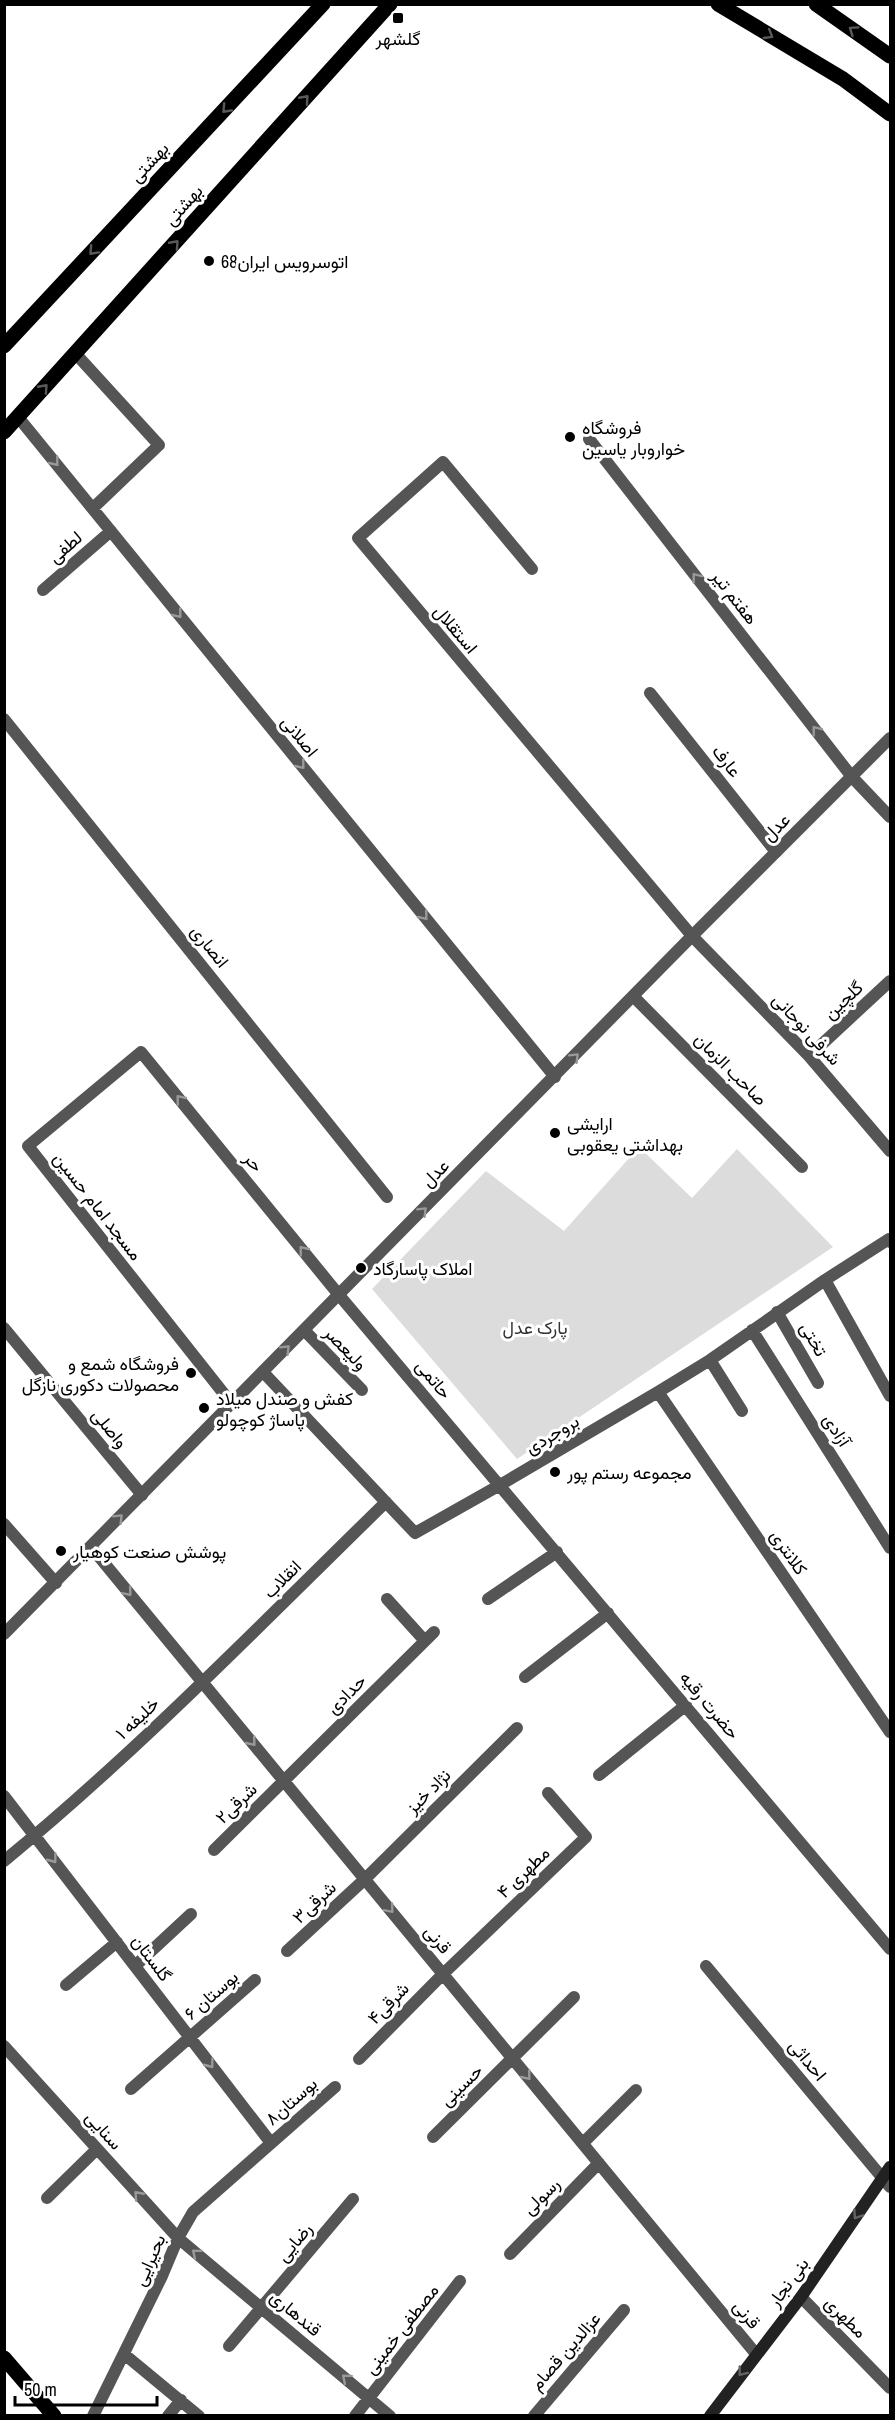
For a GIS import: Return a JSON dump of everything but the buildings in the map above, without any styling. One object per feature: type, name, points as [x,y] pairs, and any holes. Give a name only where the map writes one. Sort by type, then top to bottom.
[{"type":"main road","name":"بهشتی","points":[[4,346],[323,4]]},
{"type":"main road","name":"بهشتى","points":[[4,432],[390,4]]},
{"type":"main road","points":[[718,4],[843,79],[891,114]]},
{"type":"main road","points":[[816,4],[891,56]]},
{"type":"main road","name":"بنی نجار","points":[[710,2415],[801,2297],[888,2177]]},
{"type":"main road","points":[[4,2358],[54,2415]]},
{"type":"street","points":[[75,353],[159,445],[93,508]]},
{"type":"street","name":"اصلانی","points":[[18,417],[555,1077]]},
{"type":"street","name":"هفتم تیر","points":[[589,439],[852,777],[891,817]]},
{"type":"street","name":"استقلال","points":[[532,569],[443,462],[358,538],[692,936]]},
{"type":"street","name":"لطفی","points":[[43,590],[111,531]]},
{"type":"street","name":"عارف","points":[[650,693],[776,852]]},
{"type":"street","name":"انصاری","points":[[4,718],[387,1197]]},
{"type":"street","name":"عدل","points":[[4,1634],[692,936],[891,738]]},
{"type":"street","name":"شرفی نوجانی","points":[[692,936],[809,1056],[891,1151]]},
{"type":"street","name":"گلچین","points":[[821,1045],[891,981]]},
{"type":"street","name":"صاحب الزمان","points":[[634,997],[802,1167]]},
{"type":"street","name":"حر","points":[[141,1052],[339,1295]]},
{"type":"street","name":"مسجد امام حسین","points":[[141,1052],[28,1146],[232,1404]]},
{"type":"street","name":"بروجردی","points":[[263,1372],[415,1533],[658,1392],[710,1360],[825,1280],[890,1241]]},
{"type":"street","points":[[825,1280],[891,1396]]},
{"type":"street","name":"حاتمی","points":[[339,1295],[500,1485]]},
{"type":"street","name":"تختی","points":[[777,1312],[818,1383]]},
{"type":"street","name":"واصلی","points":[[4,1328],[142,1495]]},
{"type":"street","name":"آزادی","points":[[752,1330],[891,1548]]},
{"type":"street","name":"ولیعصر","points":[[304,1331],[362,1390]]},
{"type":"street","points":[[710,1360],[742,1411]]},
{"type":"street","name":"کلانتری","points":[[658,1392],[891,1732]]},
{"type":"street","name":"حضرت رقیه","points":[[500,1485],[891,1949]]},
{"type":"street","name":"انقلاب","points":[[203,1682],[386,1502]]},
{"type":"street","points":[[4,1524],[56,1582]]},
{"type":"street","name":"قرنی","points":[[91,1547],[756,2354]]},
{"type":"street","points":[[488,1599],[557,1552]]},
{"type":"street","name":"حدادی","points":[[284,1781],[429,1636],[387,1599]]},
{"type":"street","points":[[525,1677],[608,1613]]},
{"type":"street","name":"خلیفه ۱","points":[[4,1862],[203,1682]]},
{"type":"street","points":[[599,1775],[686,1705]]},
{"type":"street","name":"نژاد خیز","points":[[365,1879],[517,1728]]},
{"type":"street","name":"۲شرقی","points":[[214,1850],[284,1781]]},
{"type":"street","name":"مطهری ۴","points":[[443,1974],[585,1837],[548,1793]]},
{"type":"street","name":"گلستان","points":[[4,1796],[271,2143]]},
{"type":"street","name":"۳شرقی","points":[[287,1951],[365,1879]]},
{"type":"street","points":[[135,1966],[191,1914]]},
{"type":"street","points":[[66,1985],[117,1942]]},
{"type":"street","name":"احداثی","points":[[706,1966],[888,2177]]},
{"type":"street","name":"۴شرقی","points":[[359,2059],[443,1974]]},
{"type":"street","name":"بوستان ۶","points":[[131,2089],[255,1980]]},
{"type":"street","name":"حسینی","points":[[433,2137],[574,1997]]},
{"type":"street","name":"سنایی","points":[[4,2046],[178,2238]]},
{"type":"street","name":"بوستان۸","points":[[271,2143],[335,2087]]},
{"type":"street","points":[[583,2143],[636,2090]]},
{"type":"street","name":"بحیرایی","points":[[93,2415],[178,2238],[194,2212],[271,2143]]},
{"type":"street","points":[[47,2198],[97,2149]]},
{"type":"street","name":"رسولی","points":[[510,2254],[599,2163]]},
{"type":"street","name":"رضایی","points":[[229,2346],[353,2199]]},
{"type":"street","name":"قندهاری","points":[[178,2238],[390,2415]]},
{"type":"street","name":"مصطفی خمینی","points":[[355,2415],[460,2281]]},
{"type":"street","name":"مطهری","points":[[801,2297],[891,2388]]},
{"type":"street","name":"عزالدین قصام","points":[[534,2415],[624,2310]]},
{"type":"street","points":[[124,2354],[199,2415]]},
{"type":"street","points":[[168,2415],[181,2400]]},
{"type":"green space","name":"پارک عدل","points":[[639,1147],[692,1198],[737,1149],[833,1247],[517,1459],[372,1289],[486,1171],[564,1231]]},
{"type":"place","name":"گلشهر","points":[[398,18]]},
{"type":"place","name":"اتوسرویس ایران68","points":[[209,261]]},
{"type":"place","name":"فروشگاه خواروبار یاسین","points":[[570,437]]},
{"type":"place","name":"ارایشی بهداشتی یعقوبی","points":[[555,1133]]},
{"type":"place","name":"املاک پاسارگاد","points":[[361,1268]]},
{"type":"place","name":"فروشگاه شمع و محصولات دکوری نازگل","points":[[191,1373]]},
{"type":"place","name":"کفش و صندل میلاد پاساژ کوچولو","points":[[204,1408]]},
{"type":"place","name":"مجموعه رستم پور","points":[[555,1472]]},
{"type":"place","name":"پوشش صنعت کوهیار","points":[[61,1551]]}]
